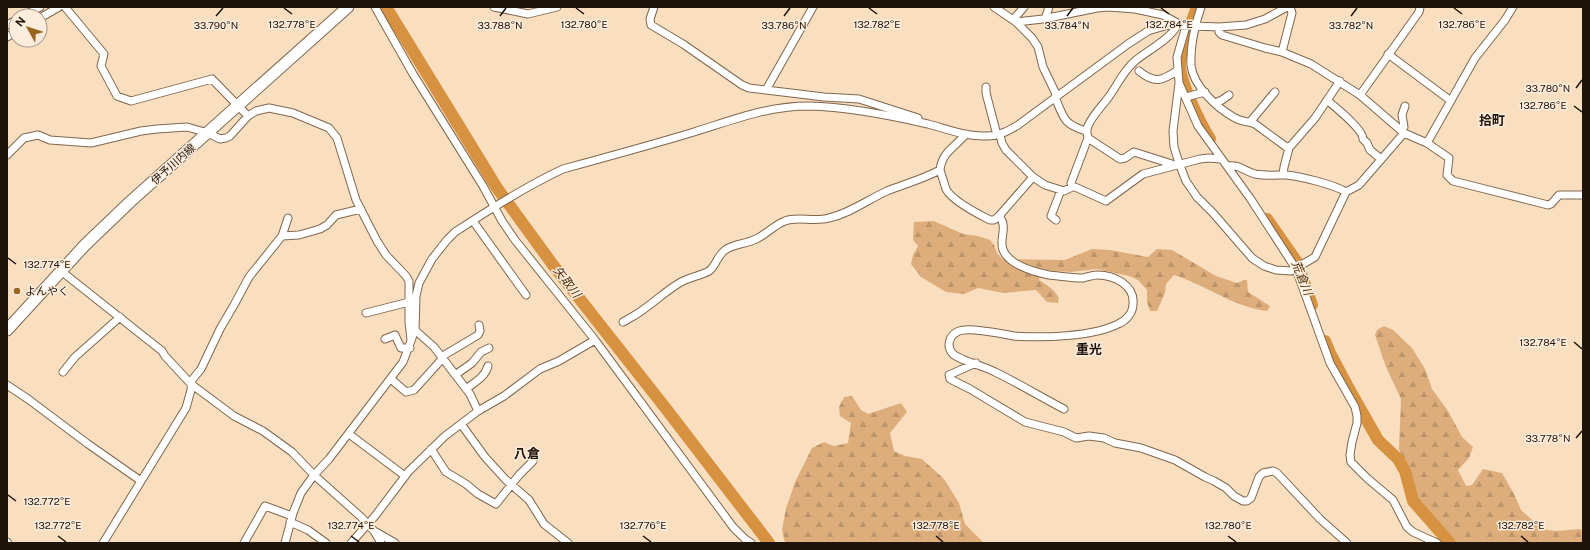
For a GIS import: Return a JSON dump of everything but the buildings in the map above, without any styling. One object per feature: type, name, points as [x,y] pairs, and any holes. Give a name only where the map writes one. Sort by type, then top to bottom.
[{"type":"main road","name":"伊予川内線","points":[[7,330],[86,245],[132,201],[348,7]]},
{"type":"street","points":[[48,13],[59,7]]},
{"type":"street","points":[[65,7],[104,54],[101,66],[118,96],[131,102],[212,79],[248,116]]},
{"type":"street","points":[[375,7],[413,74],[515,240],[595,340],[733,527],[748,542]]},
{"type":"street","points":[[494,7],[528,14],[557,7]]},
{"type":"street","points":[[654,7],[650,19],[651,25],[683,44],[742,85],[749,88],[824,97],[859,99],[926,120],[931,125]]},
{"type":"street","points":[[766,90],[813,7]]},
{"type":"street","points":[[994,7],[1014,21],[1032,38],[1038,47],[1043,67],[1066,121],[1087,134],[1120,159],[1125,158],[1134,152],[1177,164]]},
{"type":"street","points":[[1014,21],[1024,7]]},
{"type":"street","points":[[1045,18],[1049,7]]},
{"type":"street","points":[[1159,7],[1163,15]]},
{"type":"street","points":[[1201,7],[1187,25],[1177,57],[1179,83],[1173,130],[1177,164],[1197,198],[1213,213],[1252,258],[1260,264],[1276,270],[1284,271],[1296,269],[1315,257],[1346,192],[1359,185],[1403,131],[1404,127],[1402,116],[1405,106]]},
{"type":"street","points":[[285,543],[291,519],[301,493],[314,475],[349,434],[403,362],[411,345],[415,330],[416,296],[425,271],[432,259],[455,232],[520,192],[563,169],[728,120],[777,108],[809,106],[836,108],[902,118],[966,134],[982,136],[999,135],[1018,125],[1148,31],[1168,26],[1187,25],[1219,27],[1255,23],[1274,15],[1287,7]]},
{"type":"street","points":[[1282,52],[1292,13],[1290,7]]},
{"type":"street","points":[[1360,95],[1419,12],[1420,7]]},
{"type":"street","points":[[1427,142],[1445,108],[1451,101],[1475,58],[1505,20],[1513,7]]},
{"type":"street","points":[[1014,21],[1045,18],[1097,8],[1134,8],[1163,15],[1187,25],[1193,35],[1191,65],[1196,80],[1205,92],[1215,103],[1234,118],[1243,122],[1250,122],[1289,148]]},
{"type":"street","points":[[1072,186],[1071,183],[1092,120],[1123,74],[1135,61],[1171,36],[1175,31],[1187,25]]},
{"type":"street","points":[[1219,27],[1219,32],[1222,35],[1282,52],[1311,64],[1340,81],[1360,95],[1403,131],[1427,142],[1450,158],[1447,175],[1453,181],[1548,205],[1559,195],[1583,195]]},
{"type":"street","points":[[1388,54],[1451,101]]},
{"type":"street","points":[[1139,71],[1150,79],[1157,80],[1169,76],[1178,70]]},
{"type":"street","points":[[1283,175],[1289,148],[1303,133],[1340,81]]},
{"type":"street","points":[[1179,83],[1198,126],[1227,166],[1296,269],[1330,363],[1355,407],[1358,416],[1350,450],[1351,462],[1368,479],[1393,500],[1407,527],[1437,543]]},
{"type":"street","points":[[986,86],[986,93],[999,135],[1006,150],[1033,177],[1045,185],[1064,191],[1072,186]]},
{"type":"street","points":[[1186,97],[1205,92]]},
{"type":"street","points":[[1250,122],[1274,92]]},
{"type":"street","points":[[1215,103],[1228,95]]},
{"type":"street","points":[[1327,100],[1357,127],[1363,134],[1363,139],[1367,143],[1370,150],[1381,159]]},
{"type":"street","points":[[7,155],[24,138],[38,135],[50,140],[91,143],[157,128],[186,127],[208,133],[216,138],[226,138],[230,136],[248,116],[264,108],[293,114],[329,128],[339,142],[356,200],[386,255],[409,281],[411,345]]},
{"type":"street","points":[[966,134],[941,161],[940,170],[946,188],[956,200],[990,220],[994,220],[1033,177]]},
{"type":"street","points":[[1072,186],[1106,201],[1143,174],[1177,164],[1209,158],[1221,159]]},
{"type":"street","points":[[1227,166],[1236,165],[1257,175],[1283,175],[1305,179],[1346,192]]},
{"type":"street","points":[[623,322],[644,309],[680,282],[691,277],[704,274],[710,270],[724,251],[732,246],[757,239],[790,219],[817,221],[830,218],[857,208],[887,191],[921,180],[940,170]]},
{"type":"street","points":[[1056,220],[1052,216],[1062,190]]},
{"type":"street","points":[[282,236],[300,235],[320,229],[327,225],[336,215],[361,209]]},
{"type":"street","points":[[999,216],[1003,221],[1004,229],[1001,237],[1002,247],[1005,255],[1015,263],[1024,268],[1048,274],[1083,278],[1097,275],[1109,277],[1119,281],[1132,292],[1134,302],[1133,310],[1122,323],[1113,327],[1069,335],[1015,336],[965,330],[954,333],[950,338],[949,345],[952,353],[958,358],[995,372],[1064,409]]},
{"type":"street","points":[[103,543],[186,408],[192,380],[201,369],[245,282],[282,236],[288,218]]},
{"type":"street","points":[[473,221],[526,295]]},
{"type":"street","points":[[61,271],[162,351],[192,384],[234,416],[263,431],[301,460],[314,475],[368,524],[381,543]]},
{"type":"street","points":[[366,313],[409,302]]},
{"type":"street","points":[[63,372],[76,357],[120,318]]},
{"type":"street","points":[[391,378],[406,392],[414,390],[441,358],[478,335],[480,331],[479,325]]},
{"type":"street","points":[[415,330],[434,347],[476,403],[478,410]]},
{"type":"street","points":[[385,339],[395,335],[401,348],[411,345]]},
{"type":"street","points":[[350,543],[368,524],[405,476],[431,449],[461,424],[478,410],[504,396],[540,369],[558,361],[595,340]]},
{"type":"street","points":[[455,374],[472,363],[482,352],[489,348]]},
{"type":"street","points":[[976,364],[950,375],[950,379],[1024,422],[1064,432],[1076,438],[1096,436],[1104,438],[1115,443],[1153,451],[1175,460],[1226,488],[1234,496],[1243,501],[1247,501],[1251,498],[1262,473],[1273,471],[1277,473],[1320,519],[1347,543]]},
{"type":"street","points":[[466,389],[483,376],[488,366]]},
{"type":"street","points":[[7,385],[141,481]]},
{"type":"street","points":[[461,424],[486,457],[529,500],[544,524],[568,543]]},
{"type":"street","points":[[349,434],[405,476]]},
{"type":"street","points":[[431,449],[446,472],[466,484],[478,494],[496,504],[533,461]]},
{"type":"street","points":[[244,543],[265,506],[291,519],[326,543]]},
{"type":"street","points":[[374,531],[395,543]]},
{"type":"green space","points":[[934,221],[963,234],[978,236],[990,240],[997,253],[1003,259],[1065,260],[1092,249],[1110,250],[1148,257],[1157,249],[1172,250],[1216,276],[1237,283],[1247,280],[1248,292],[1270,306],[1267,311],[1255,309],[1174,275],[1166,284],[1165,293],[1157,311],[1150,311],[1147,302],[1147,290],[1138,280],[1129,276],[1097,269],[1071,272],[1041,270],[1039,280],[1055,293],[1059,298],[1058,303],[1047,302],[1036,290],[1003,293],[978,288],[964,294],[946,292],[921,277],[911,264],[913,255],[918,246],[913,240],[914,222]]},
{"type":"green space","points":[[1384,326],[1393,330],[1412,348],[1425,369],[1432,389],[1448,411],[1462,437],[1473,447],[1469,458],[1458,470],[1466,486],[1472,485],[1483,469],[1502,473],[1521,510],[1539,526],[1547,530],[1557,531],[1581,529],[1583,543],[1448,543],[1422,509],[1408,478],[1399,449],[1401,399],[1386,367],[1375,335],[1377,330]]},
{"type":"green space","points":[[852,396],[861,410],[868,414],[901,403],[907,412],[890,433],[894,451],[905,456],[922,459],[944,479],[959,503],[965,524],[984,543],[785,543],[782,530],[786,508],[796,480],[812,448],[824,442],[834,446],[848,443],[851,423],[840,416],[839,407],[844,397]]},
{"type":"waterway","name":"矢取川","points":[[386,7],[497,188],[553,265],[769,543]]},
{"type":"waterway","name":"荒倉川","points":[[1197,7],[1184,45],[1180,66],[1187,93],[1196,114],[1210,139]]},
{"type":"waterway","name":"荒倉川","points":[[1267,219],[1297,262],[1312,305]]},
{"type":"waterway","name":"荒倉川","points":[[1325,341],[1348,387],[1378,440],[1398,459],[1405,471],[1413,501],[1450,543]]},
{"type":"place","name":"よんやく","points":[[17,291]]},
{"type":"district","name":"拾町","points":[[1492,120]]},
{"type":"district","name":"重光","points":[[1089,349]]},
{"type":"district","name":"八倉","points":[[527,453]]}]
